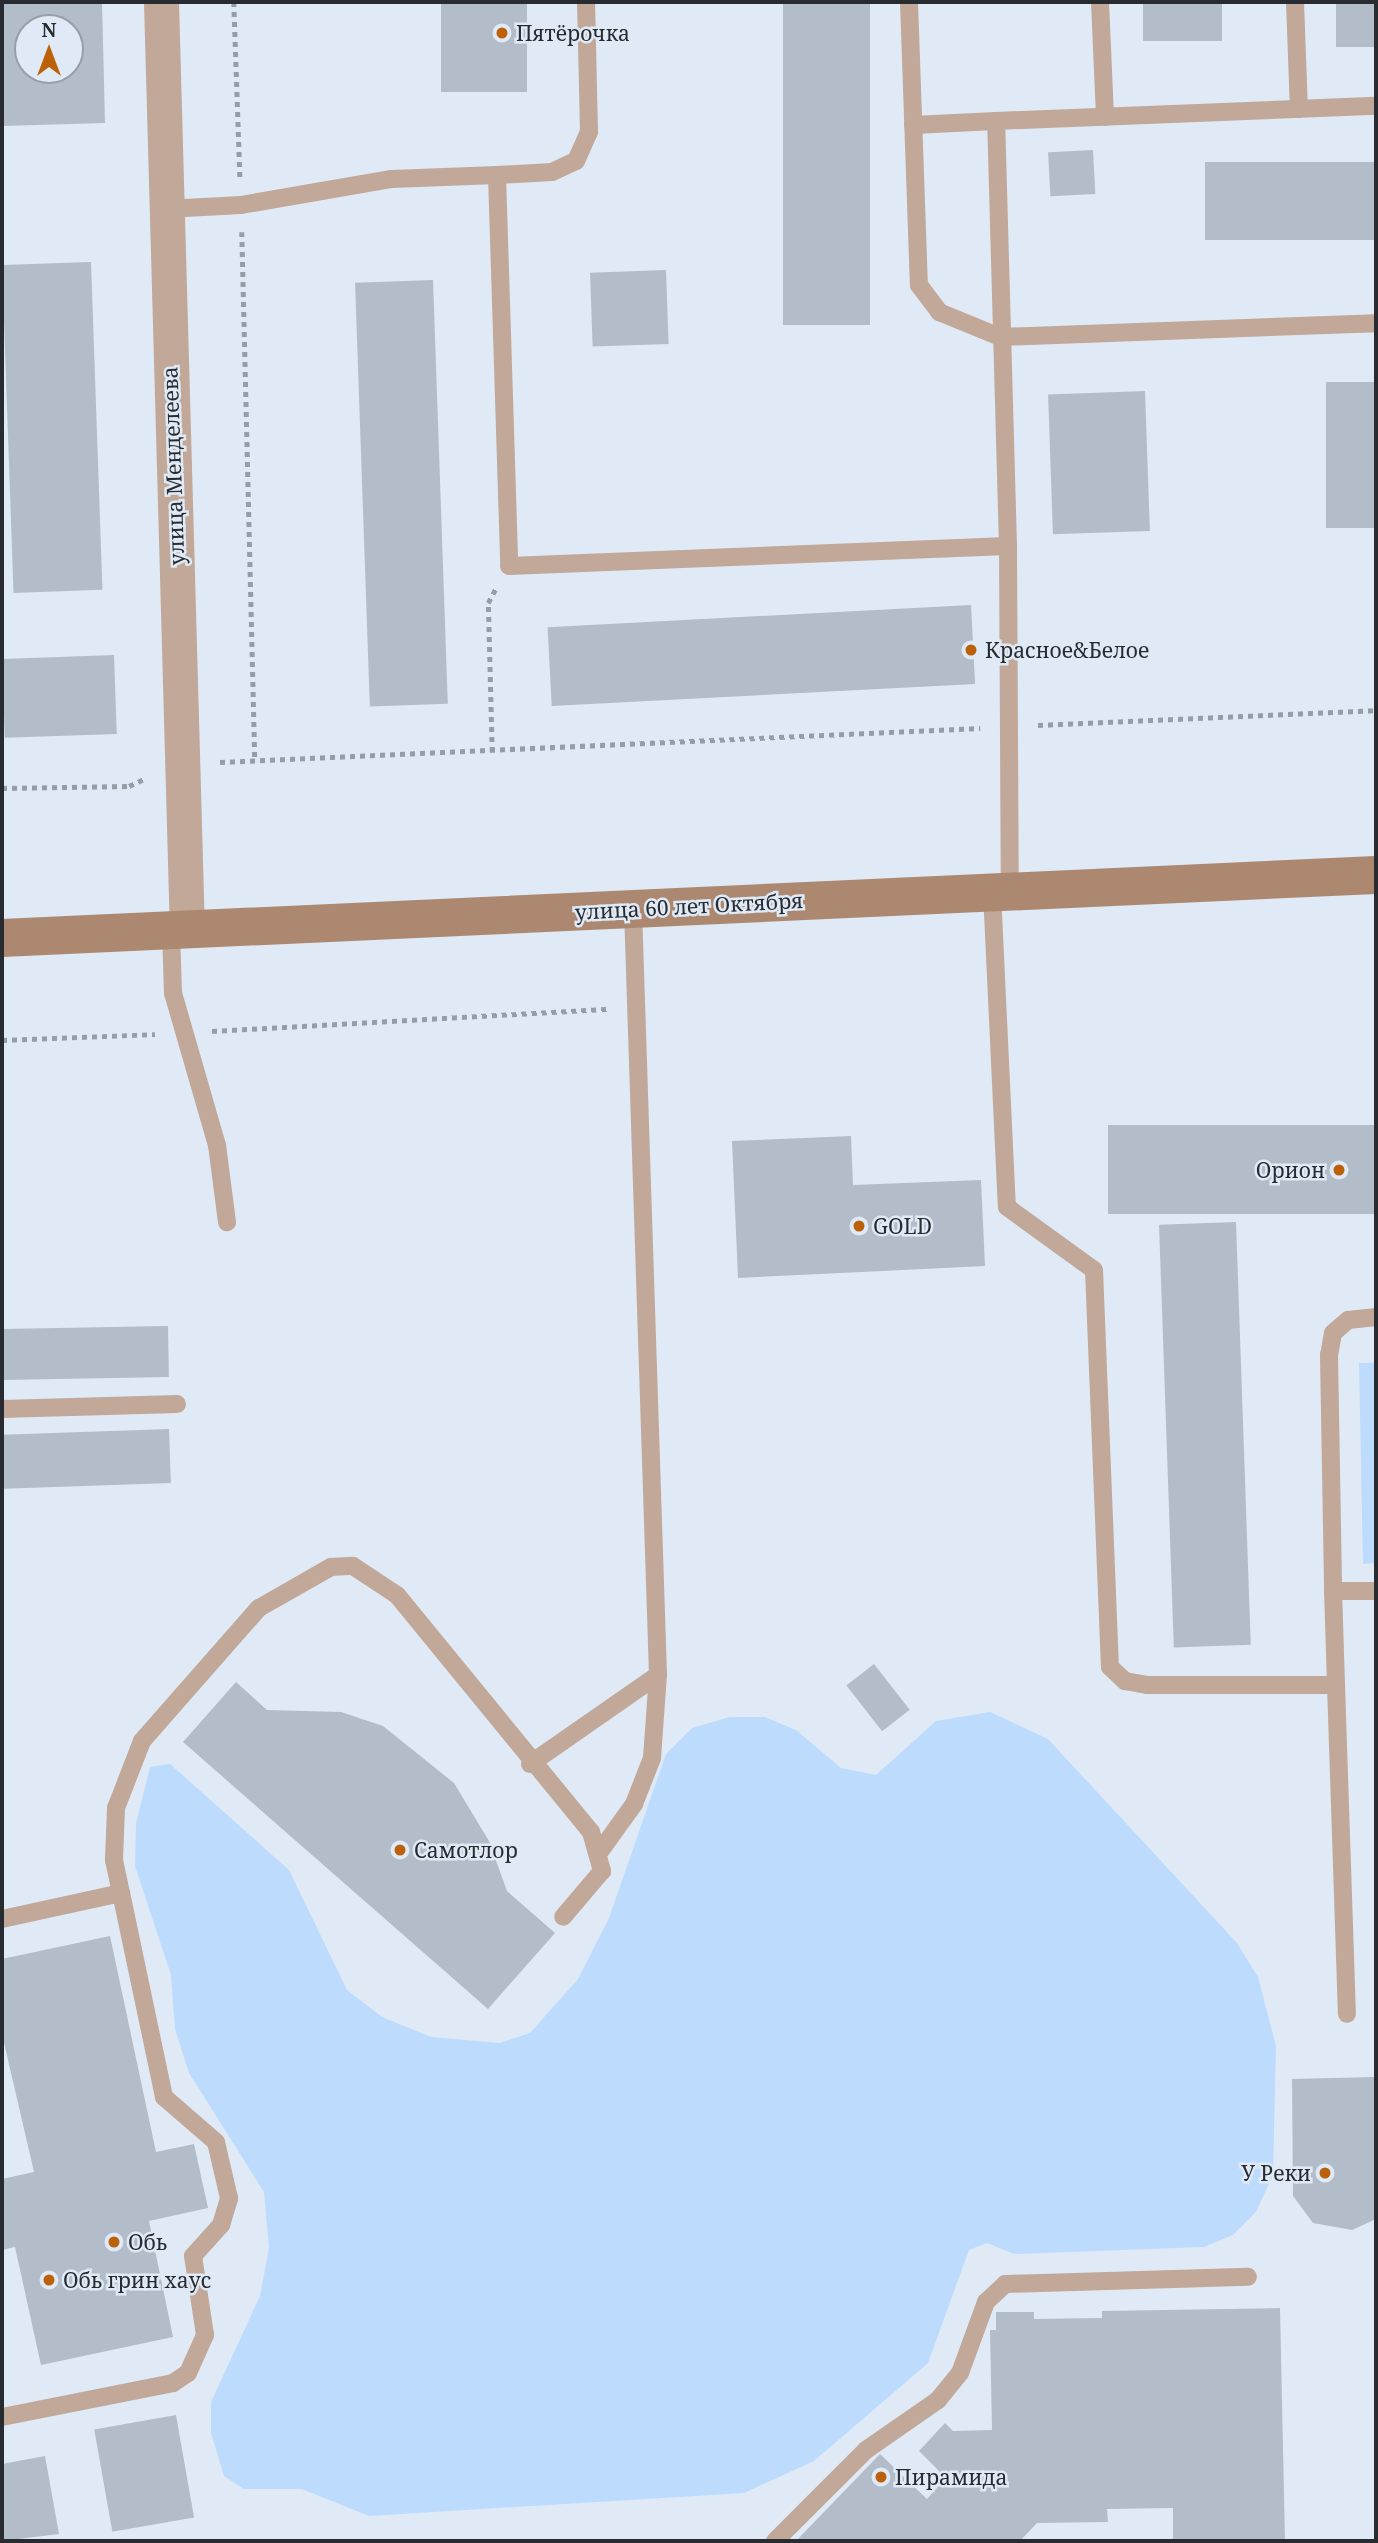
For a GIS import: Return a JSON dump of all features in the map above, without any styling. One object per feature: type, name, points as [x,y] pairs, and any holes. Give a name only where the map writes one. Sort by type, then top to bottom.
[{"type":"main road","name":"улица 60 лет Октября","points":[[2,938],[1376,875]]},
{"type":"street","name":"улица Менделеева","points":[[161,2],[179,930]]},
{"type":"lane","points":[[166,209],[241,205],[392,179],[552,172],[576,161],[590,132],[586,2]]},
{"type":"lane","points":[[909,2],[919,285],[939,312],[1000,337],[1376,323]]},
{"type":"lane","points":[[1100,2],[1105,117]]},
{"type":"lane","points":[[1295,2],[1299,109]]},
{"type":"lane","points":[[913,125],[1376,106]]},
{"type":"lane","points":[[996,121],[1007,546],[1007,726],[1001,892],[1007,1206],[1094,1270],[1110,1667],[1125,1681],[1147,1685],[1336,1685]]},
{"type":"lane","points":[[497,175],[509,566],[1007,546]]},
{"type":"lane","points":[[563,1917],[597,1881],[601,1850],[634,1804],[652,1758],[658,1675],[633,909]]},
{"type":"lane","points":[[179,930],[182,1033],[217,1145],[227,1222]]},
{"type":"lane","points":[[1348,2014],[1333,1591],[1329,1354],[1333,1334],[1348,1320],[1376,1317]]},
{"type":"lane","points":[[2,1409],[177,1404]]},
{"type":"lane","points":[[2,2417],[173,2383],[188,2373],[205,2335],[193,2256],[221,2225],[229,2198],[216,2143],[164,2097],[114,1860],[116,1808],[142,1741],[259,1608],[331,1567],[362,1570],[397,1595],[601,1850]]},
{"type":"lane","points":[[1333,1591],[1376,1591]]},
{"type":"lane","points":[[530,1764],[658,1675]]},
{"type":"lane","points":[[2,1919],[121,1893]]},
{"type":"lane","points":[[775,2541],[866,2450],[938,2400],[960,2373],[986,2302],[1005,2284],[1248,2277]]},
{"type":"path","points":[[234,2],[255,760],[492,752],[1376,710]]},
{"type":"path","points":[[492,752],[488,603],[509,566]]},
{"type":"path","points":[[2,788],[129,786]]},
{"type":"path","points":[[2,1040],[182,1033],[636,1007]]},
{"type":"shaded area","points":[[1359,1363],[1376,1363],[1376,1563],[1363,1564]]},
{"type":"shaded area","points":[[990,1712],[1048,1739],[1237,1943],[1258,1977],[1276,2046],[1273,2175],[1256,2212],[1233,2235],[1204,2247],[1014,2254],[987,2243],[969,2250],[928,2363],[814,2461],[744,2493],[369,2516],[302,2489],[244,2489],[224,2476],[211,2433],[211,2402],[260,2296],[269,2248],[264,2192],[189,2073],[175,2029],[171,1975],[135,1866],[136,1823],[150,1767],[170,1764],[289,1870],[347,1990],[382,2017],[431,2037],[500,2043],[530,2033],[578,1979],[609,1918],[666,1754],[692,1728],[730,1717],[765,1717],[796,1730],[841,1768],[876,1775],[936,1721]]},
{"type":"building","points":[[2,2],[102,2],[105,123],[2,126]]},
{"type":"building","points":[[441,2],[527,2],[527,92],[441,92]]},
{"type":"building","points":[[783,2],[870,2],[870,325],[783,325]]},
{"type":"building","points":[[1143,2],[1222,2],[1222,41],[1143,41]]},
{"type":"building","points":[[1336,2],[1376,2],[1376,47],[1336,47]]},
{"type":"building","points":[[1093,150],[1095,194],[1050,196],[1048,152]]},
{"type":"building","points":[[1205,162],[1376,162],[1376,240],[1205,240]]},
{"type":"building","points":[[91,262],[102,590],[14,593],[2,265]]},
{"type":"building","points":[[666,270],[669,344],[593,347],[590,273]]},
{"type":"building","points":[[433,280],[448,704],[370,706],[355,283]]},
{"type":"building","points":[[1326,382],[1376,382],[1376,528],[1326,528]]},
{"type":"building","points":[[1145,391],[1150,531],[1053,534],[1048,394]]},
{"type":"building","points":[[971,605],[975,684],[552,706],[548,627]]},
{"type":"building","points":[[114,655],[117,734],[5,738],[2,659]]},
{"type":"building","points":[[1108,1125],[1376,1125],[1376,1214],[1108,1214]]},
{"type":"building","name":"GOLD","points":[[851,1136],[853,1185],[981,1180],[985,1266],[738,1278],[732,1141]]},
{"type":"building","points":[[1236,1222],[1251,1645],[1174,1647],[1159,1225]]},
{"type":"building","points":[[168,1326],[169,1377],[3,1380],[2,1329]]},
{"type":"building","points":[[169,1429],[171,1483],[4,1489],[2,1435]]},
{"type":"building","points":[[874,1664],[910,1710],[882,1731],[846,1686]]},
{"type":"building","name":"Самотлор","points":[[236,1682],[267,1710],[341,1712],[383,1726],[454,1783],[489,1841],[507,1891],[555,1933],[488,2009],[183,1742]]},
{"type":"building","points":[[110,1936],[156,2152],[194,2144],[208,2208],[149,2221],[173,2337],[41,2365],[15,2247],[2,2250],[2,2179],[34,2172],[2,2034],[2,1959]]},
{"type":"building","points":[[1376,2077],[1376,2219],[1352,2230],[1313,2223],[1293,2196],[1292,2079]]},
{"type":"building","points":[[1280,2308],[1285,2541],[1173,2541],[1173,2508],[1107,2509],[1108,2522],[1037,2523],[1020,2541],[796,2541],[880,2454],[927,2499],[946,2478],[919,2451],[945,2423],[953,2431],[992,2430],[990,2330],[996,2330],[996,2312],[1034,2312],[1034,2319],[1102,2318],[1102,2311]]},
{"type":"building","points":[[176,2415],[194,2517],[112,2532],[94,2429]]},
{"type":"building","points":[[45,2456],[59,2534],[2,2541],[2,2464]]},
{"type":"place","name":"Пятёрочка","points":[[502,33]]},
{"type":"place","name":"Красное&Белое","points":[[971,650]]},
{"type":"place","name":"Орион","points":[[1339,1170]]},
{"type":"place","name":"GOLD","points":[[859,1226]]},
{"type":"place","name":"Самотлор","points":[[400,1850]]},
{"type":"place","name":"У Реки","points":[[1325,2173]]},
{"type":"place","name":"Обь","points":[[114,2242]]},
{"type":"place","name":"Обь грин хаус","points":[[49,2280]]},
{"type":"place","name":"Пирамида","points":[[881,2477]]}]
